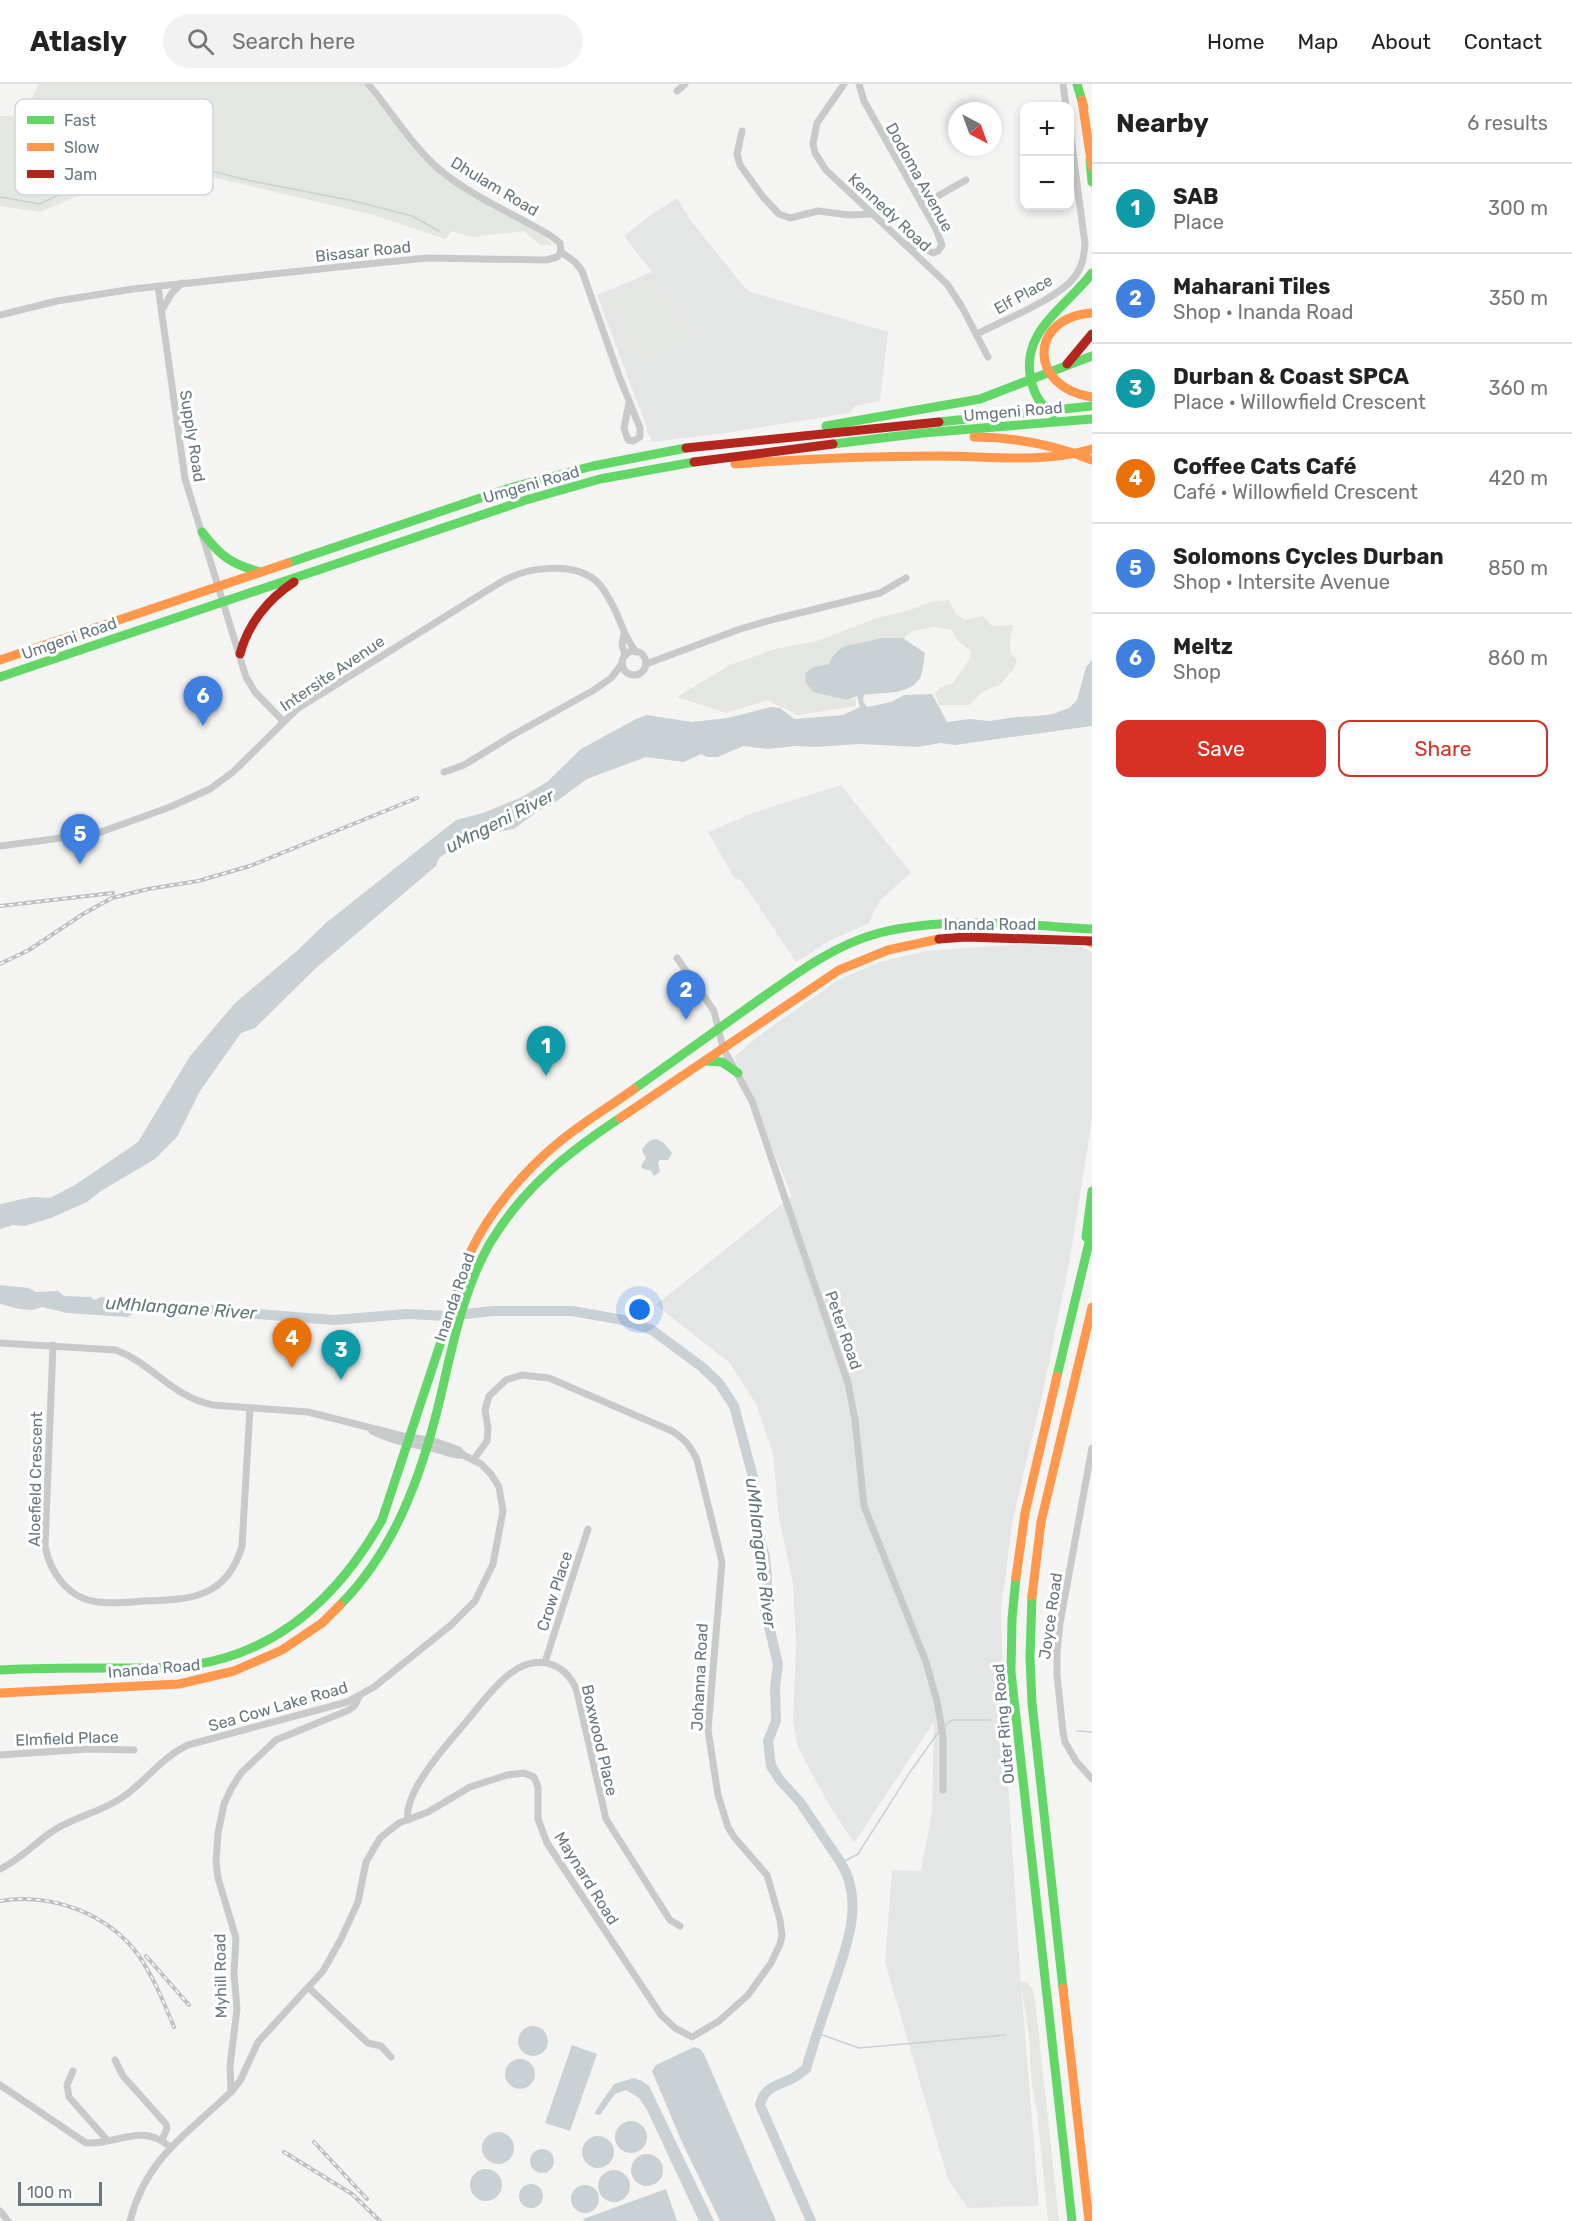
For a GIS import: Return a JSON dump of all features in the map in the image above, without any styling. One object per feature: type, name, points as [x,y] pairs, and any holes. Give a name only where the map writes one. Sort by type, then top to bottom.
[{"type":"main road","points":[[1077,84],[1092,135]]},
{"type":"main road","points":[[1082,100],[1092,167]]},
{"type":"main road","points":[[1090,156],[1092,182]]},
{"type":"main road","points":[[1070,421],[1047,411],[1039,400],[1030,380],[1029,362],[1032,344],[1046,319],[1079,291],[1092,273]]},
{"type":"main road","points":[[1092,313],[1076,314],[1065,318],[1057,325],[1049,335],[1045,356],[1048,371],[1059,384],[1076,394],[1092,397]]},
{"type":"main road","points":[[1064,367],[1092,334]]},
{"type":"main road","points":[[787,437],[816,428],[980,399],[1092,356]]},
{"type":"main road","name":"Umgeni Road","points":[[0,660],[513,487],[583,468],[681,449],[1092,406]]},
{"type":"main road","name":"Umgeni Road","points":[[0,677],[315,569],[526,500],[588,483],[693,462],[923,433],[1092,419]]},
{"type":"main road","points":[[871,440],[985,437],[1031,441],[1064,448],[1091,460]]},
{"type":"main road","points":[[588,483],[719,466],[884,457],[1042,458],[1066,456],[1092,449]]},
{"type":"main road","points":[[202,532],[228,562],[261,572]]},
{"type":"main road","points":[[240,654],[245,638],[275,596],[315,569]]},
{"type":"main road","name":"Inanda Road","points":[[0,1670],[160,1668],[198,1665],[239,1653],[276,1636],[325,1600],[352,1571],[364,1553],[389,1503],[456,1290],[471,1249],[487,1221],[546,1153],[719,1027],[819,960],[873,935],[889,931],[970,924],[1092,929]]},
{"type":"main road","name":"Inanda Road","points":[[0,1693],[179,1684],[243,1667],[286,1648],[334,1612],[352,1595],[375,1566],[394,1535],[410,1500],[469,1291],[486,1252],[502,1225],[547,1172],[583,1143],[839,970],[888,950],[924,941],[959,937],[1091,942]]},
{"type":"main road","points":[[704,1061],[722,1062],[738,1073]]},
{"type":"main road","points":[[1080,1278],[1092,1191]]},
{"type":"main road","name":"Outer Ring Road","points":[[1072,2221],[1015,1713],[1011,1644],[1014,1585],[1025,1513],[1092,1230]]},
{"type":"main road","name":"Outer Ring Road","points":[[1089,2221],[1032,1703],[1029,1622],[1035,1556],[1041,1522],[1092,1307]]},
{"type":"main road","points":[[1085,1343],[1092,1320]]},
{"type":"street","name":"Dhulam Road","points":[[368,84],[426,157],[440,170],[476,194],[551,236],[560,243],[561,252]]},
{"type":"street","points":[[677,91],[685,84]]},
{"type":"street","name":"Kennedy Road","points":[[844,84],[817,123],[813,144],[815,153],[826,170],[946,284],[962,306],[988,357]]},
{"type":"street","name":"Dodoma Avenue","points":[[859,84],[864,101],[939,237],[941,247],[933,253],[920,246],[906,245]]},
{"type":"street","points":[[1063,84],[1065,102]]},
{"type":"street","points":[[742,131],[737,154],[740,165],[771,207],[782,216],[794,218],[818,211],[849,215],[871,214]]},
{"type":"street","name":"Elf Place","points":[[977,334],[1058,291],[1072,280],[1080,267],[1085,244],[1073,156]]},
{"type":"street","points":[[922,206],[966,180]]},
{"type":"street","name":"Bisasar Road","points":[[0,315],[93,295],[182,283],[427,258],[546,260],[557,257],[561,252]]},
{"type":"street","points":[[561,252],[575,262],[582,271],[641,434],[633,441],[628,440],[624,432],[629,403]]},
{"type":"street","points":[[161,310],[171,294],[182,283]]},
{"type":"street","name":"Supply Road","points":[[158,286],[185,479],[246,677],[255,692],[283,721]]},
{"type":"street","name":"Intersite Avenue","points":[[0,846],[98,833],[202,793],[229,776],[283,721],[329,688],[483,593],[510,577],[523,573],[544,569],[564,570],[590,576],[609,598],[628,642],[636,652]]},
{"type":"street","points":[[646,664],[740,629],[880,593],[906,578]]},
{"type":"street","name":"Intersite Avenue","points":[[624,633],[622,645],[625,655]]},
{"type":"street","points":[[444,772],[464,765],[594,690],[611,678],[622,664],[625,655],[636,652],[642,654],[646,664],[644,671],[638,675],[627,673],[611,678]]},
{"type":"street","points":[[622,664],[627,673]]},
{"type":"street","name":"Peter Road","points":[[677,958],[714,1011],[723,1048],[752,1101],[848,1383],[855,1420],[864,1506],[926,1662],[942,1726],[943,1790]]},
{"type":"street","name":"Sea Cow Lake Road","points":[[0,1343],[116,1350],[145,1365],[174,1389],[189,1398],[213,1405],[308,1412],[427,1444],[456,1456],[464,1455],[486,1469],[495,1481],[502,1504],[501,1530],[493,1564],[475,1601],[461,1617],[374,1687],[337,1705],[188,1745],[165,1759],[125,1796],[53,1830],[24,1855],[0,1869]]},
{"type":"street","name":"Aloefield Crescent","points":[[53,1345],[45,1546],[48,1562],[57,1578],[70,1590],[90,1601],[109,1603],[156,1601],[199,1596],[214,1588],[229,1575],[237,1562],[242,1546],[250,1408]]},
{"type":"street","name":"Johanna Road","points":[[474,1460],[487,1441],[488,1428],[485,1410],[489,1396],[494,1389],[513,1377],[541,1376],[565,1384],[681,1436],[697,1460],[722,1562],[708,1730],[718,1795],[728,1827],[734,1837],[767,1875],[780,1920],[782,1936],[771,1963],[748,1995],[719,2021],[692,2037]]},
{"type":"street","name":"Joyce Road","points":[[1092,1448],[1060,1623],[1057,1652],[1057,1675],[1065,1742],[1076,1761],[1092,1779]]},
{"type":"street","name":"Crow Place","points":[[545,1662],[588,1529]]},
{"type":"street","points":[[408,1820],[409,1805],[425,1773],[491,1692],[516,1670],[532,1663],[545,1662]]},
{"type":"street","name":"Boxwood Place","points":[[545,1662],[563,1671],[575,1684],[606,1819],[670,1920],[680,1926]]},
{"type":"street","name":"Myhill Road","points":[[231,2092],[231,2056],[237,2009],[234,1973],[236,1938],[218,1878],[216,1862],[218,1833],[224,1804],[231,1788],[242,1773],[269,1745],[283,1736],[350,1710],[359,1696]]},
{"type":"street","name":"Elmfield Place","points":[[0,1755],[89,1749],[134,1750]]},
{"type":"street","name":"Maynard Road","points":[[231,2092],[240,2081],[258,2042],[319,1978],[358,1902],[366,1862],[371,1851],[389,1830],[428,1812],[470,1787],[507,1775],[524,1773],[531,1775],[536,1781],[539,1824],[554,1855],[661,2015],[675,2028],[692,2037]]},
{"type":"street","points":[[309,1988],[368,2043],[381,2046],[392,2057]]},
{"type":"street","points":[[115,2060],[123,2076],[166,2124],[167,2128],[162,2140]]},
{"type":"street","points":[[73,2071],[67,2085],[69,2097],[107,2140]]},
{"type":"street","points":[[0,2085],[83,2141],[89,2143],[146,2135],[157,2137],[170,2147]]},
{"type":"street","points":[[130,2221],[136,2200],[147,2178],[170,2147],[231,2092]]},
{"type":"street","points":[[0,2211],[8,2221]]},
{"type":"shaded area","points":[[39,84],[363,84],[410,144],[440,173],[543,236],[553,245],[540,245],[524,231],[472,237],[452,231],[445,239],[374,215],[213,177],[213,99],[32,99]]},
{"type":"shaded area","points":[[15,115],[15,195],[80,195],[40,212],[0,206],[0,116]]},
{"type":"shaded area","points":[[677,198],[691,221],[745,288],[751,292],[888,332],[880,401],[855,406],[850,413],[652,442],[597,295],[652,272],[624,236]]},
{"type":"shaded area","points":[[652,280],[696,339],[644,359],[631,351],[610,300]]},
{"type":"shaded area","points":[[949,600],[956,614],[965,620],[983,616],[992,626],[1013,625],[1010,641],[1011,654],[1017,660],[1013,670],[999,685],[982,692],[969,705],[939,705],[935,693],[941,687],[953,683],[972,652],[958,641],[952,630],[934,627],[913,631],[903,638],[880,638],[834,652],[830,664],[814,667],[831,696],[847,700],[856,698],[856,706],[798,715],[767,700],[726,713],[677,697],[730,665],[775,649],[817,641],[877,618],[910,610],[930,602]]},
{"type":"shaded area","points":[[841,785],[911,873],[880,900],[869,923],[829,941],[796,962],[742,881],[734,878],[708,832],[756,812]]},
{"type":"shaded area","points":[[1023,944],[1082,947],[1092,952],[1092,1119],[1069,1264],[1044,1387],[1013,1519],[1001,1608],[1004,1714],[1020,1972],[1039,2206],[968,2208],[948,2179],[885,1962],[892,1870],[921,1871],[932,1811],[934,1722],[854,1843],[828,1803],[798,1747],[793,1722],[796,1646],[793,1583],[779,1518],[773,1453],[756,1404],[730,1363],[656,1305],[792,1196],[734,1057],[760,1035],[838,980],[879,962],[926,951]]},
{"type":"shaded area","points":[[1021,1982],[1027,1982],[1033,1990],[1035,2000],[1059,2221],[1048,2221],[1037,2111],[1032,2085],[1029,2035]]},
{"type":"water","name":"uMngeni River","points":[[880,638],[903,638],[925,653],[923,668],[921,676],[911,687],[896,692],[864,695],[863,701],[867,707],[891,702],[904,695],[932,694],[947,722],[969,719],[990,721],[1053,714],[1069,708],[1077,700],[1086,667],[1092,660],[1092,726],[955,745],[941,743],[917,747],[860,744],[768,749],[743,746],[718,757],[707,757],[701,754],[684,762],[646,757],[587,779],[514,829],[461,843],[439,858],[436,866],[316,968],[255,1028],[241,1033],[200,1091],[177,1137],[155,1159],[101,1191],[87,1202],[51,1218],[25,1226],[13,1225],[0,1229],[0,1204],[32,1197],[50,1198],[75,1185],[138,1142],[190,1056],[235,1003],[327,922],[456,820],[483,813],[520,798],[547,782],[581,749],[647,715],[692,722],[728,718],[771,707],[780,708],[794,719],[843,715],[860,707],[857,696],[847,700],[813,692],[806,683],[805,673],[814,667],[829,664],[833,656],[843,647]]},
{"type":"water","points":[[656,1139],[664,1143],[672,1153],[668,1160],[658,1162],[660,1172],[654,1176],[651,1171],[641,1166],[646,1158],[642,1150],[648,1142]]},
{"type":"water","points":[[0,1285],[29,1288],[36,1292],[58,1291],[64,1296],[91,1297],[94,1300],[101,1297],[146,1303],[128,1317],[67,1313],[42,1307],[32,1310],[20,1309],[0,1304]]},
{"type":"water","points":[[533,2026],[539,2027],[547,2035],[547,2047],[539,2055],[533,2056],[527,2055],[519,2047],[518,2041],[519,2035],[527,2027]]},
{"type":"water","points":[[572,2045],[597,2054],[570,2131],[545,2123]]},
{"type":"water","points":[[694,2047],[700,2049],[704,2054],[776,2221],[720,2221],[681,2140],[652,2071],[656,2065]]},
{"type":"water","points":[[520,2059],[526,2060],[534,2068],[534,2080],[526,2088],[520,2089],[514,2088],[506,2080],[505,2074],[506,2068],[514,2060]]},
{"type":"water","points":[[634,2078],[649,2086],[714,2221],[699,2221],[647,2110],[639,2098],[626,2090],[615,2094],[600,2115],[595,2114],[614,2084]]},
{"type":"water","points":[[631,2121],[642,2126],[647,2137],[642,2148],[631,2153],[620,2148],[615,2137],[620,2126]]},
{"type":"water","points":[[498,2132],[509,2137],[514,2148],[509,2159],[498,2164],[487,2159],[482,2148],[487,2137]]},
{"type":"water","points":[[598,2136],[609,2141],[614,2152],[609,2163],[598,2168],[587,2163],[582,2152],[587,2141]]},
{"type":"water","points":[[542,2149],[551,2152],[554,2161],[551,2170],[542,2173],[533,2170],[530,2161],[533,2152]]},
{"type":"water","points":[[647,2154],[658,2159],[663,2170],[658,2181],[647,2186],[636,2181],[631,2170],[636,2159]]},
{"type":"water","points":[[486,2169],[497,2174],[502,2185],[497,2196],[486,2201],[475,2196],[470,2185],[475,2174]]},
{"type":"water","points":[[614,2170],[625,2175],[630,2186],[625,2197],[614,2202],[603,2197],[598,2186],[603,2175]]},
{"type":"water","points":[[531,2184],[536,2185],[542,2191],[542,2201],[536,2207],[531,2208],[526,2207],[520,2201],[519,2196],[520,2191],[526,2185]]},
{"type":"water","points":[[585,2185],[595,2189],[599,2199],[595,2209],[585,2213],[575,2209],[571,2199],[575,2189]]},
{"type":"water","points":[[666,2189],[677,2221],[584,2221],[583,2219]]},
{"type":"waterway","points":[[213,171],[354,201],[412,216],[439,231]]},
{"type":"waterway","points":[[0,197],[39,204],[59,195]]},
{"type":"waterway","name":"uMhlangane River","points":[[130,1304],[334,1320],[407,1314],[447,1316],[493,1311],[572,1311],[623,1320],[652,1330],[702,1367],[719,1383],[734,1406],[753,1477],[753,1513],[765,1557],[767,1580],[765,1610],[778,1664],[775,1687],[776,1721],[768,1741],[771,1766],[800,1802],[841,1863],[849,1879],[852,1896],[852,1913],[846,1947],[806,2069],[771,2088],[764,2095],[760,2105],[811,2221]]},
{"type":"waterway","points":[[943,1727],[952,1720],[991,1720]]},
{"type":"waterway","points":[[841,1863],[858,1854],[910,1772],[940,1730]]},
{"type":"waterway","points":[[1077,1731],[1092,1732]]},
{"type":"waterway","points":[[817,2033],[859,2048],[1005,2035]]},
{"type":"railway","points":[[0,964],[29,950],[83,914],[112,898],[148,889],[198,881],[250,866],[417,798]]},
{"type":"railway","points":[[0,906],[113,893]]},
{"type":"railway","points":[[0,1901],[19,1899],[58,1903],[77,1909],[112,1928],[139,1956],[174,2027]]},
{"type":"railway","points":[[146,1956],[189,2005]]},
{"type":"railway","points":[[314,2142],[367,2199]]},
{"type":"railway","points":[[284,2152],[352,2194],[380,2221]]},
{"type":"traffic: fast","points":[[1077,84],[1084,108]]},
{"type":"traffic: fast","points":[[1090,160],[1092,182]]},
{"type":"traffic: fast","points":[[1053,414],[1036,395],[1032,385],[1029,362],[1032,347],[1048,321],[1092,273]]},
{"type":"traffic: fast","points":[[826,426],[980,399],[1092,356]]},
{"type":"traffic: fast","points":[[939,422],[1092,406]]},
{"type":"traffic: fast","points":[[833,444],[923,433],[1092,419]]},
{"type":"traffic: fast","points":[[288,563],[513,487],[593,466],[686,448]]},
{"type":"traffic: fast","points":[[0,677],[526,500],[600,479],[694,462]]},
{"type":"traffic: fast","points":[[202,532],[227,558],[241,566],[260,572]]},
{"type":"traffic: fast","points":[[634,1089],[795,975],[827,955],[861,939],[905,928],[958,923],[1092,929]]},
{"type":"traffic: fast","points":[[705,1061],[722,1062],[738,1073]]},
{"type":"traffic: fast","points":[[340,1605],[376,1561],[403,1512],[432,1431],[465,1301],[490,1243],[517,1205],[548,1173],[564,1158],[620,1118]]},
{"type":"traffic: fast","points":[[1086,1237],[1092,1191]]},
{"type":"traffic: fast","points":[[1057,1376],[1092,1230]]},
{"type":"traffic: fast","points":[[0,1670],[172,1667],[224,1658],[280,1633],[327,1595],[347,1572],[382,1520],[471,1251]]},
{"type":"traffic: fast","points":[[1016,1577],[1011,1672],[1072,2221]]},
{"type":"traffic: fast","points":[[1032,1596],[1030,1657],[1032,1703],[1063,1988]]},
{"type":"traffic: slow","points":[[1082,100],[1092,167]]},
{"type":"traffic: slow","points":[[1092,313],[1071,317],[1056,326],[1047,339],[1044,353],[1047,367],[1056,380],[1071,391],[1092,397]]},
{"type":"traffic: slow","points":[[974,437],[1004,438],[1034,443],[1092,460]]},
{"type":"traffic: slow","points":[[735,464],[887,457],[1034,458],[1073,454],[1092,449]]},
{"type":"traffic: slow","points":[[0,660],[288,563]]},
{"type":"traffic: slow","points":[[620,1118],[839,970],[888,950],[939,939]]},
{"type":"traffic: slow","points":[[1088,941],[1092,943]]},
{"type":"traffic: slow","points":[[471,1251],[498,1207],[533,1166],[567,1136],[634,1089]]},
{"type":"traffic: slow","points":[[1032,1596],[1041,1522],[1092,1307]]},
{"type":"traffic: slow","points":[[1016,1577],[1025,1513],[1057,1376]]},
{"type":"traffic: slow","points":[[0,1693],[179,1684],[234,1671],[282,1650],[322,1623],[340,1605]]},
{"type":"traffic: slow","points":[[1063,1988],[1089,2221]]},
{"type":"traffic: jam","points":[[1067,364],[1092,334]]},
{"type":"traffic: jam","points":[[686,448],[939,422]]},
{"type":"traffic: jam","points":[[694,462],[833,444]]},
{"type":"traffic: jam","points":[[240,654],[248,632],[260,613],[294,582]]},
{"type":"traffic: jam","points":[[939,939],[966,937],[1092,941]]},
{"type":"place","name":"Meltz","points":[[203,726]]},
{"type":"place","name":"Solomons Cycles Durban","points":[[80,864]]},
{"type":"place","name":"Maharani Tiles","points":[[686,1020]]},
{"type":"place","name":"SAB","points":[[546,1076]]},
{"type":"place","name":"Coffee Cats Café","points":[[292,1368]]},
{"type":"place","name":"Durban & Coast SPCA","points":[[341,1380]]}]
